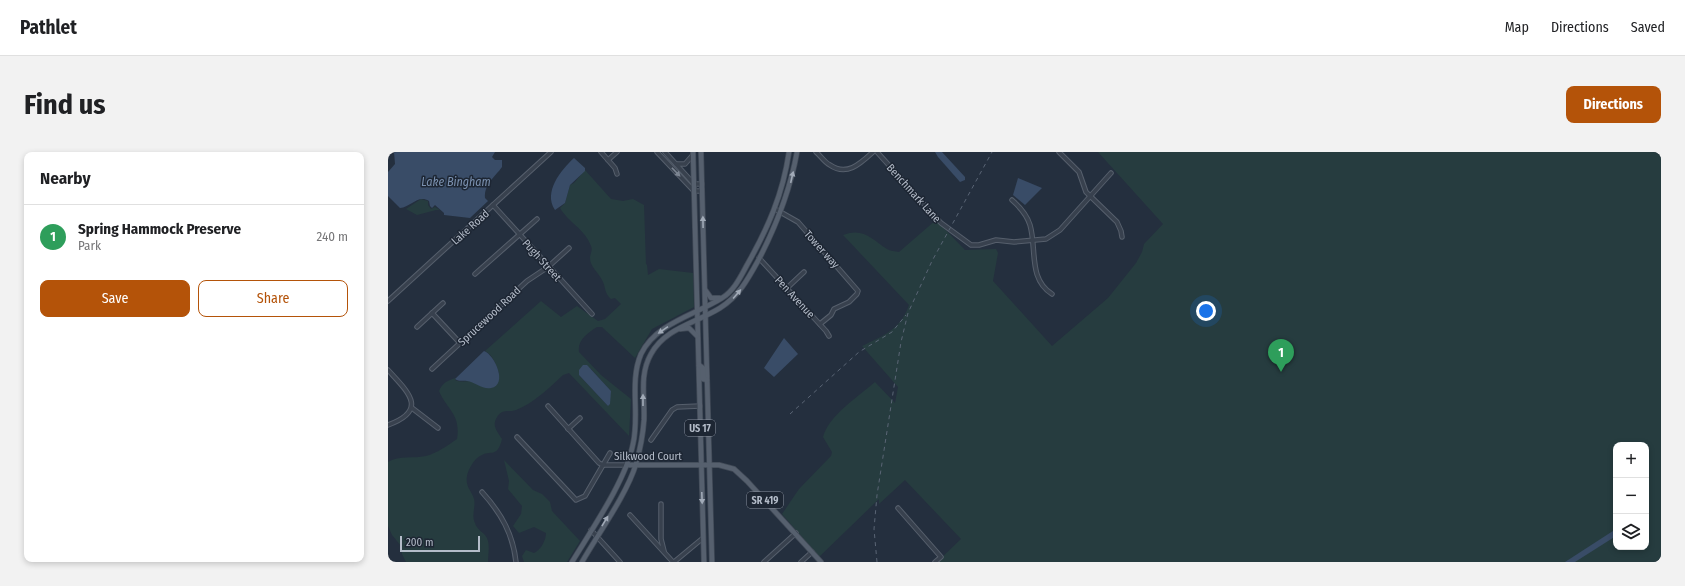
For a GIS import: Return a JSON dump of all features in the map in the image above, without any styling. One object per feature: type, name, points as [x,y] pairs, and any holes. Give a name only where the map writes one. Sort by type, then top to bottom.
[{"type":"main road","name":"US 17","points":[[701,152],[711,562]]},
{"type":"main road","points":[[759,258],[756,252],[775,209],[786,174],[789,152]]},
{"type":"main road","points":[[582,562],[621,495],[635,466],[644,418],[643,383],[647,362],[661,340],[678,329],[705,316],[732,300],[741,290],[759,258],[782,211],[797,152]]},
{"type":"main road","name":"US 17","points":[[693,153],[704,562]]},
{"type":"main road","points":[[572,562],[627,465],[637,426],[637,367],[642,353],[650,342],[666,328],[724,297],[737,282],[764,236]]},
{"type":"main road","points":[[704,289],[711,298],[724,297]]},
{"type":"main road","points":[[678,329],[689,328],[698,337]]},
{"type":"main road","points":[[699,365],[703,368],[703,379],[707,380]]},
{"type":"main road","points":[[636,395],[639,414],[644,418]]},
{"type":"main road","points":[[638,455],[642,462],[647,466]]},
{"type":"main road","name":"SR 419","points":[[701,464],[726,466],[737,472],[796,533],[821,562]]},
{"type":"main road","name":"Silkwood Court","points":[[627,465],[647,466],[701,464]]},
{"type":"main road","points":[[703,538],[706,539],[707,559],[711,562]]},
{"type":"street","name":"Lake Road","points":[[388,302],[550,152]]},
{"type":"street","points":[[601,152],[615,168],[617,174]]},
{"type":"street","points":[[608,160],[617,152]]},
{"type":"street","points":[[657,152],[694,191],[702,191]]},
{"type":"street","points":[[665,152],[694,184],[702,184]]},
{"type":"street","points":[[816,152],[830,166],[836,169],[848,170],[858,165],[873,152]]},
{"type":"street","name":"Benchmark Lane","points":[[877,152],[941,223],[957,233],[967,244],[979,245],[996,240],[1014,242],[1046,239],[1060,230],[1111,173]]},
{"type":"street","points":[[1059,152],[1079,172],[1084,188],[1090,196],[1117,222],[1122,237]]},
{"type":"street","points":[[675,163],[685,164],[691,158],[693,153]]},
{"type":"street","points":[[1012,200],[1027,217],[1031,226],[1038,279],[1044,289],[1052,294]]},
{"type":"street","name":"Pugh Street","points":[[493,205],[592,314]]},
{"type":"street","name":"Tower way","points":[[775,209],[782,211],[798,222],[858,291],[848,302],[834,309],[831,316],[820,324]]},
{"type":"street","points":[[475,274],[538,219]]},
{"type":"street","name":"Sprucewood Road","points":[[432,369],[527,282],[548,267],[569,248]]},
{"type":"street","name":"Pen Avenue","points":[[759,258],[820,324],[829,336]]},
{"type":"street","points":[[787,288],[804,272]]},
{"type":"street","points":[[417,327],[443,303]]},
{"type":"street","points":[[432,313],[460,343]]},
{"type":"street","points":[[388,370],[410,395],[412,408],[438,428]]},
{"type":"street","name":"Silkwood Court","points":[[548,406],[599,463],[603,465],[627,465]]},
{"type":"street","points":[[652,440],[672,410],[677,407],[700,406]]},
{"type":"street","points":[[388,425],[405,416],[412,408]]},
{"type":"street","points":[[568,429],[580,418]]},
{"type":"street","points":[[517,437],[573,498],[580,500],[585,496],[610,453]]},
{"type":"street","points":[[482,492],[505,523],[513,544],[516,562]]},
{"type":"street","points":[[661,504],[661,539],[664,552]]},
{"type":"street","points":[[898,508],[941,556],[935,562]]},
{"type":"street","points":[[630,515],[674,562],[703,538]]},
{"type":"street","points":[[591,530],[620,562]]},
{"type":"street","points":[[764,562],[796,533]]},
{"type":"street","points":[[801,562],[812,552]]},
{"type":"green space","points":[[1098,152],[1661,152],[1661,562],[937,562],[961,539],[905,480],[879,504],[879,499],[819,557],[782,514],[799,489],[831,456],[832,452],[823,437],[831,421],[838,414],[875,382],[895,403],[898,387],[862,346],[884,335],[896,326],[906,313],[909,305],[843,235],[856,232],[862,233],[872,238],[888,250],[899,252],[936,220],[965,250],[996,249],[998,253],[993,281],[1052,346],[1108,298],[1136,263],[1142,252],[1144,244],[1163,224]]},
{"type":"green space","points":[[585,170],[611,199],[623,201],[633,199],[644,205],[646,264],[648,275],[659,269],[693,273],[694,307],[652,329],[635,358],[602,327],[597,327],[581,340],[579,352],[601,375],[631,399],[629,436],[569,373],[563,375],[541,395],[523,407],[513,411],[505,411],[498,415],[495,424],[496,429],[502,439],[498,449],[480,456],[472,465],[467,476],[468,486],[474,499],[473,517],[477,527],[485,535],[488,541],[488,562],[406,562],[402,554],[401,546],[392,535],[388,526],[388,462],[402,458],[430,455],[457,439],[458,431],[455,418],[439,391],[442,386],[448,381],[456,378],[455,380],[471,381],[499,373],[492,358],[485,351],[541,301],[561,317],[577,306],[598,321],[605,319],[621,304],[615,298],[611,299],[609,297],[601,277],[591,264],[590,258],[592,248],[585,235],[560,208],[565,203],[570,185],[574,183]],"holes":[[[591,369],[611,391],[608,406],[579,375]]]},
{"type":"green space","points":[[421,199],[428,201],[428,205],[431,209],[435,207],[440,210],[417,215],[406,209]]},
{"type":"green space","points":[[504,460],[533,490],[542,494],[550,502],[552,511],[580,541],[567,562],[524,562],[522,556],[526,550],[534,553],[537,552],[543,544],[546,533],[534,527],[519,533],[513,526],[521,514],[522,506],[508,489],[509,481]]},
{"type":"water","name":"Lake Bingham","points":[[394,152],[495,152],[492,157],[495,160],[502,160],[502,167],[490,181],[486,189],[485,198],[488,201],[470,218],[444,215],[444,213],[435,205],[432,208],[429,201],[425,199],[418,200],[408,206],[400,208],[388,196],[388,172],[395,164]]},
{"type":"water","points":[[935,152],[942,152],[965,177],[965,180],[960,182]]},
{"type":"water","points":[[574,158],[585,168],[585,171],[570,185],[565,203],[555,210],[551,196],[552,189],[559,175]]},
{"type":"water","points":[[1018,178],[1042,188],[1025,205],[1013,195]]},
{"type":"water","points":[[784,338],[798,354],[774,377],[764,368]]},
{"type":"water","points":[[484,351],[496,364],[499,382],[496,386],[485,388],[470,382],[455,379]]},
{"type":"water","points":[[583,365],[587,365],[611,391],[610,404],[608,406],[579,375],[579,370]]},
{"type":"water","points":[[1613,531],[1613,538],[1575,562],[1565,562]]},
{"type":"railway","points":[[877,562],[874,529],[877,495],[901,342],[908,313],[932,261],[992,152]]},
{"type":"railway","points":[[790,414],[859,352],[892,332],[906,315]]},
{"type":"place","name":"Spring Hammock Preserve","points":[[1281,372]]}]
